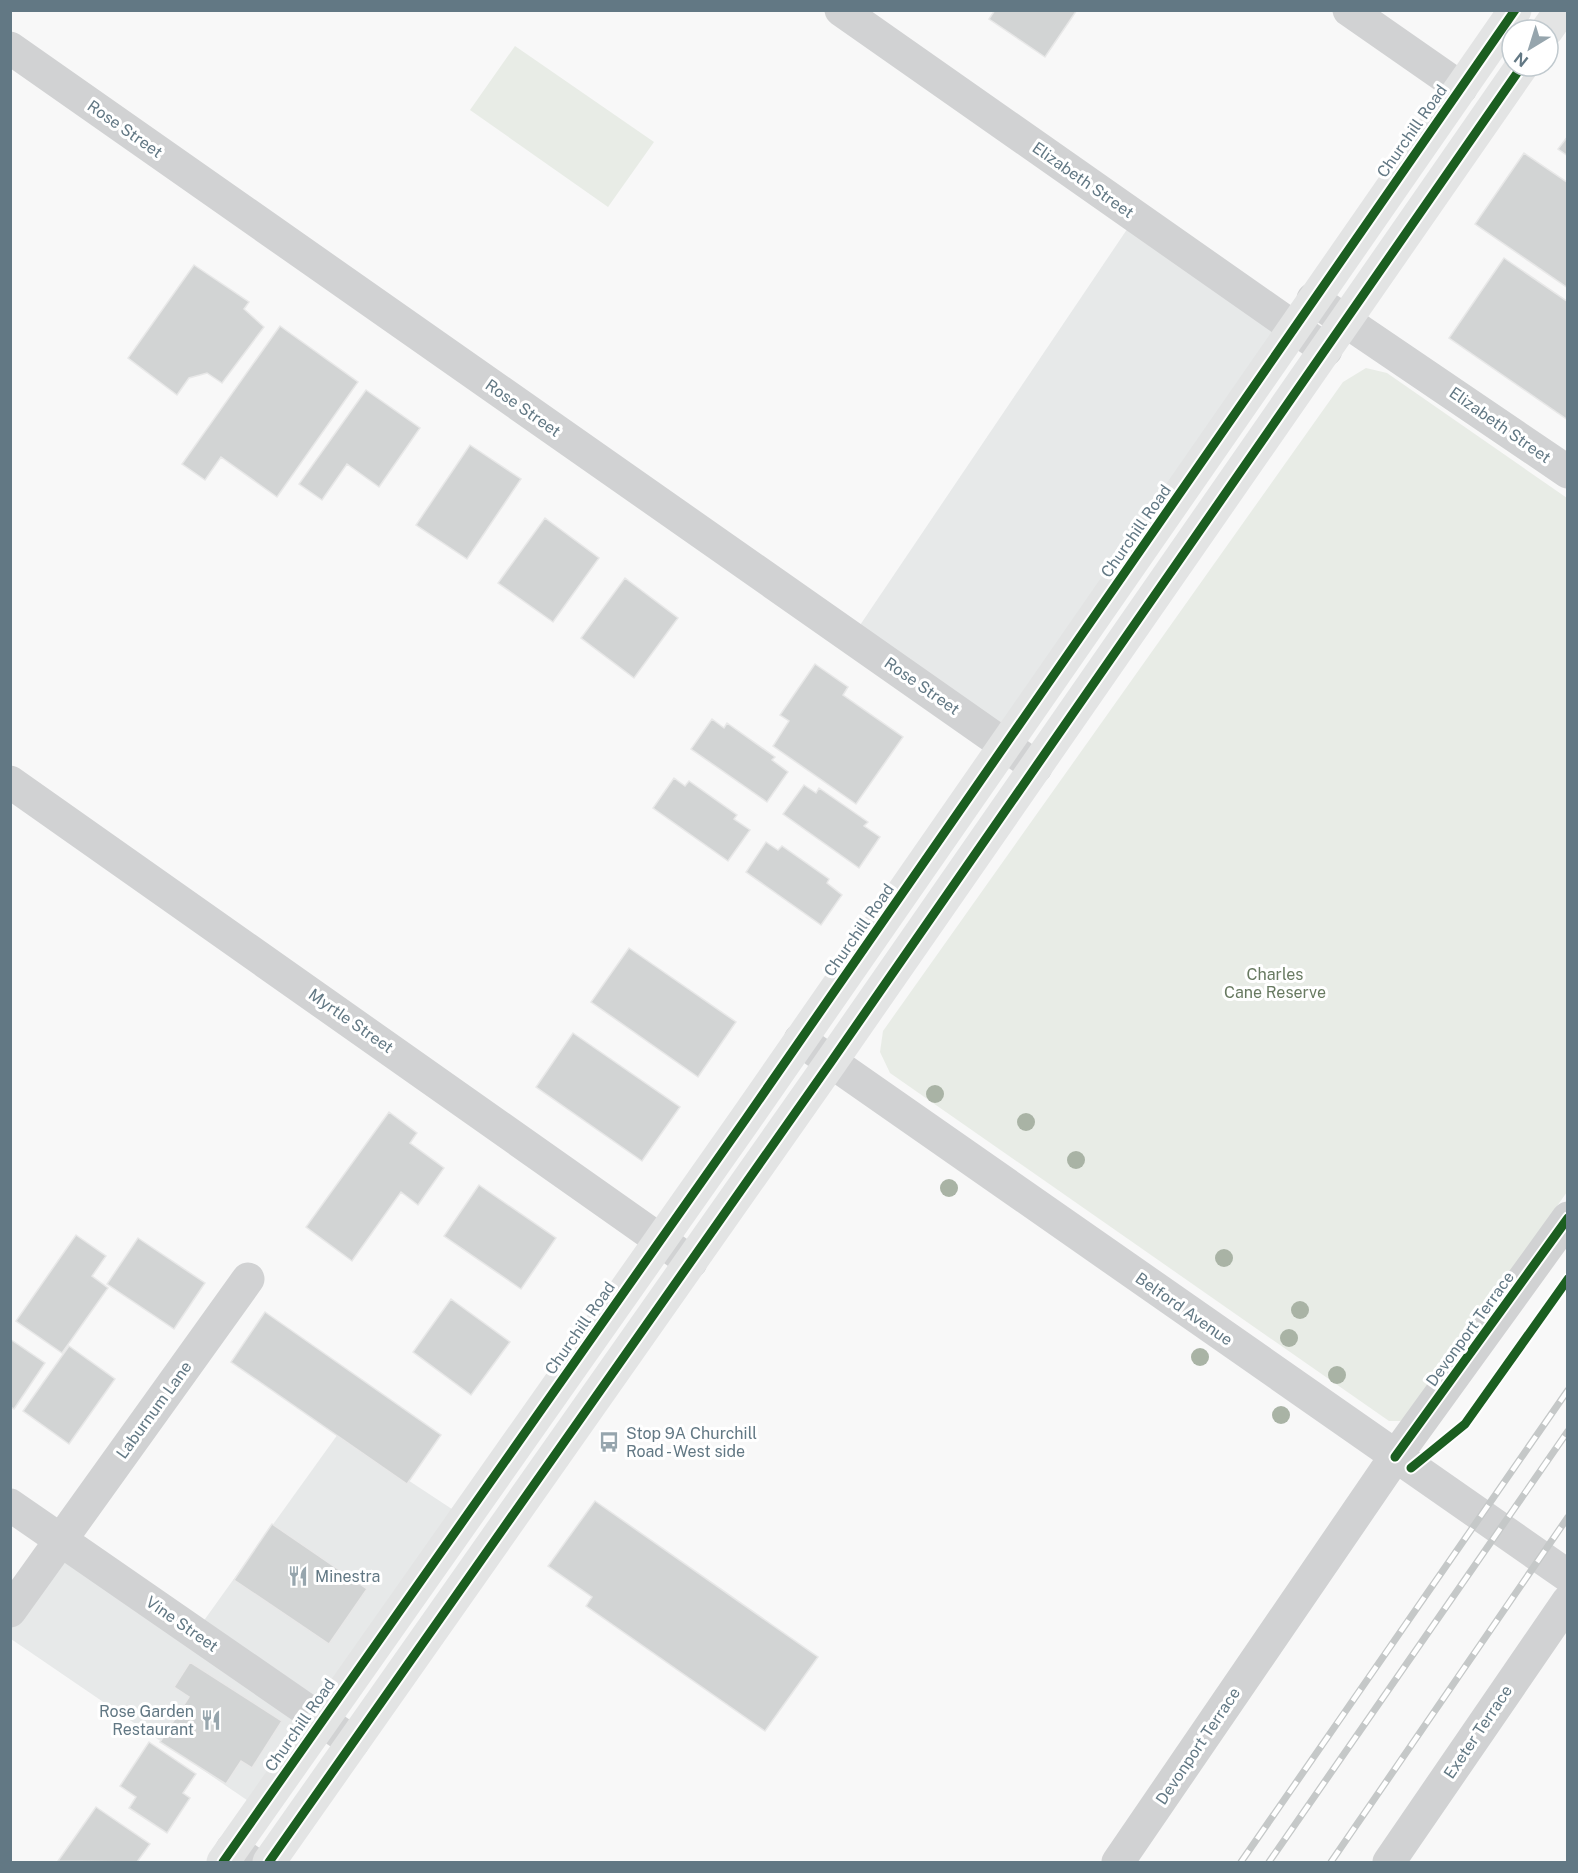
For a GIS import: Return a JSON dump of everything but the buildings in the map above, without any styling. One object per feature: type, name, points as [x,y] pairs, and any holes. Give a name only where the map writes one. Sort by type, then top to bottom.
[{"type":"main road","name":"Churchill Road","points":[[235,1858],[321,1720],[800,1040],[1515,10]]},
{"type":"main road","points":[[269,1863],[831,1062],[1514,78]]},
{"type":"street","name":"Elizabeth Street","points":[[841,10],[1326,350]]},
{"type":"street","points":[[1349,10],[1461,88]]},
{"type":"street","name":"Rose Street","points":[[10,48],[1036,767]]},
{"type":"street","name":"Elizabeth Street","points":[[1313,299],[1568,472]]},
{"type":"street","name":"Myrtle Street","points":[[10,782],[691,1262]]},
{"type":"street","name":"Belford Avenue","points":[[800,1040],[1568,1576]]},
{"type":"street","name":"Devonport Terrace","points":[[1118,1863],[1395,1457],[1568,1218]]},
{"type":"street","name":"Laburnum Lane","points":[[10,1611],[248,1279]]},
{"type":"street","name":"Vine Street","points":[[10,1505],[353,1742]]},
{"type":"street","name":"Exeter Terrace","points":[[1389,1863],[1568,1601]]},
{"type":"shaded area","points":[[1136,216],[1284,319],[1005,746],[852,637]]},
{"type":"shaded area","points":[[338,1434],[464,1517],[260,1809],[11,1639],[11,1611],[61,1540],[195,1633]]},
{"type":"green space","points":[[515,46],[654,142],[608,207],[470,110]]},
{"type":"green space","name":"Charles Cane Reserve","points":[[1366,368],[1387,373],[1567,498],[1567,1192],[1410,1413],[1401,1421],[1389,1421],[890,1073],[880,1052],[883,1031],[1343,382]]},
{"type":"railway","points":[[1241,1862],[1568,1390]]},
{"type":"railway","points":[[1269,1862],[1568,1431]]},
{"type":"railway","points":[[1331,1862],[1568,1517]]},
{"type":"cycle path","points":[[223,1862],[745,1120],[1515,10]]},
{"type":"cycle path","points":[[269,1862],[831,1062],[1514,78]]},
{"type":"cycle path","points":[[1395,1457],[1568,1218]]},
{"type":"cycle path","points":[[1411,1468],[1465,1424],[1568,1279]]},
{"type":"place","name":"Stop 9A Churchill Road - West side","points":[[609,1442]]},
{"type":"place","name":"Minestra","points":[[298,1576]]},
{"type":"place","name":"Rose Garden Restaurant","points":[[211,1720]]}]
